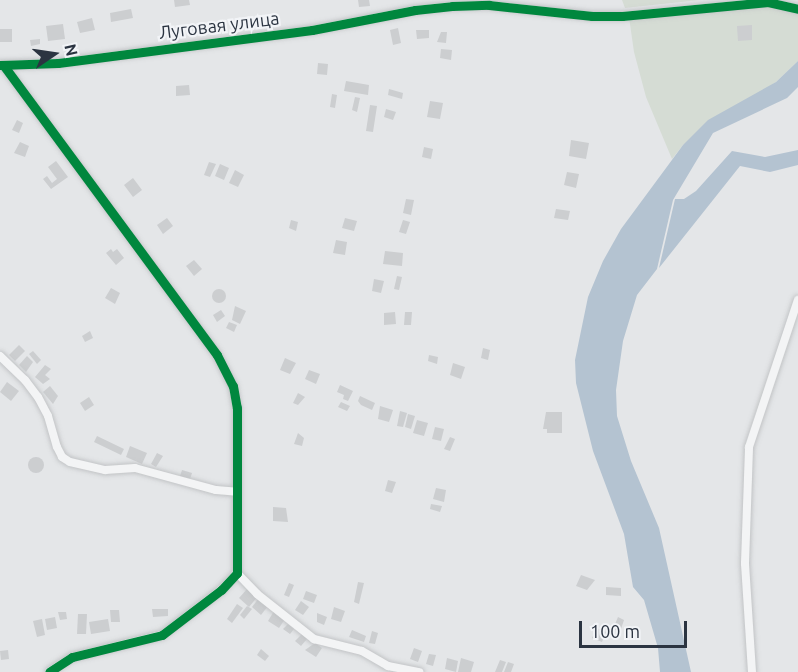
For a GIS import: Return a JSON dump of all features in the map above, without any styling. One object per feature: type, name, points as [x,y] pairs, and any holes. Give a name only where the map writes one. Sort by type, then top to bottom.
[{"type":"street","name":"Луговая улица","points":[[2,65],[58,63],[312,30],[415,10],[452,6],[489,5],[592,16],[622,16],[768,2],[798,9]]},
{"type":"street","points":[[2,65],[223,365],[236,398],[237,573],[221,590],[162,635],[72,657],[49,672]]},
{"type":"street","points":[[752,672],[745,563],[748,447],[798,300]]},
{"type":"street","points":[[0,356],[25,380],[38,397],[48,416],[57,447],[62,457],[70,462],[105,470],[135,468],[216,490],[237,492]]},
{"type":"street","points":[[237,573],[257,594],[314,639],[362,651],[387,666],[419,672]]},
{"type":"shaded area","points":[[622,0],[699,0],[625,8]]},
{"type":"shaded area","points":[[766,5],[798,13],[798,61],[776,82],[683,145],[672,159],[646,97],[634,52],[629,17]]},
{"type":"water","points":[[798,61],[798,87],[787,98],[713,133],[673,200],[657,269],[637,295],[623,341],[616,390],[617,416],[631,461],[659,528],[691,672],[660,672],[658,648],[644,600],[633,587],[624,534],[593,451],[576,383],[575,360],[588,297],[603,261],[621,229],[683,145],[708,120],[776,82]]},
{"type":"water","points":[[798,150],[798,165],[770,172],[740,166],[659,268],[675,199],[684,199],[696,191],[732,151],[765,157]]},
{"type":"building","points":[[174,0],[189,0],[190,5],[175,7]]},
{"type":"building","points":[[358,0],[369,0],[370,6],[359,7]]},
{"type":"building","points":[[131,9],[133,18],[111,22],[110,13]]},
{"type":"building","points":[[92,18],[95,30],[80,33],[77,22]]},
{"type":"building","points":[[63,24],[65,39],[48,41],[46,26]]},
{"type":"building","points":[[752,25],[752,40],[738,41],[737,26]]},
{"type":"building","points":[[398,28],[401,43],[393,45],[390,30]]},
{"type":"building","points":[[0,29],[12,29],[12,42],[0,42]]},
{"type":"building","points":[[416,30],[429,30],[429,38],[417,39]]},
{"type":"building","points":[[441,32],[447,32],[446,43],[437,42]]},
{"type":"building","points":[[40,39],[40,44],[31,46],[30,40]]},
{"type":"building","points":[[441,49],[452,50],[451,60],[440,58]]},
{"type":"building","points":[[318,63],[328,64],[327,75],[317,74]]},
{"type":"building","points":[[346,81],[369,85],[368,95],[344,91]]},
{"type":"building","points":[[189,85],[190,95],[176,96],[176,86]]},
{"type":"building","points":[[389,89],[403,93],[402,99],[388,95]]},
{"type":"building","points":[[332,94],[337,95],[335,108],[330,107]]},
{"type":"building","points":[[355,97],[360,98],[357,112],[352,110]]},
{"type":"building","points":[[430,101],[443,103],[440,119],[427,117]]},
{"type":"building","points":[[370,105],[377,106],[373,132],[366,131]]},
{"type":"building","points":[[386,109],[396,112],[393,120],[384,117]]},
{"type":"building","points":[[17,120],[23,123],[19,133],[12,130]]},
{"type":"building","points":[[571,140],[589,143],[586,159],[569,156]]},
{"type":"building","points":[[20,142],[29,146],[25,157],[14,153]]},
{"type":"building","points":[[424,147],[433,149],[431,159],[422,157]]},
{"type":"building","points":[[56,161],[68,177],[51,189],[43,179],[47,176],[52,183],[57,179],[48,167]]},
{"type":"building","points":[[209,162],[216,164],[210,177],[204,175]]},
{"type":"building","points":[[220,164],[229,168],[224,180],[215,176]]},
{"type":"building","points":[[235,170],[244,175],[238,187],[229,183]]},
{"type":"building","points":[[567,172],[579,174],[576,188],[564,185]]},
{"type":"building","points":[[133,178],[142,190],[133,197],[124,185]]},
{"type":"building","points":[[406,199],[414,200],[411,215],[403,213]]},
{"type":"building","points":[[556,209],[570,211],[568,220],[554,218]]},
{"type":"building","points":[[167,218],[173,226],[163,234],[157,225]]},
{"type":"building","points":[[345,218],[357,221],[354,231],[342,228]]},
{"type":"building","points":[[291,220],[298,222],[296,231],[289,228]]},
{"type":"building","points":[[403,220],[410,222],[406,234],[399,232]]},
{"type":"building","points":[[336,240],[347,242],[345,255],[333,253]]},
{"type":"building","points":[[111,249],[113,252],[117,249],[124,258],[116,265],[106,253]]},
{"type":"building","points":[[385,251],[403,253],[402,266],[383,264]]},
{"type":"building","points":[[194,260],[202,269],[194,276],[186,266]]},
{"type":"building","points":[[397,276],[402,277],[399,290],[394,289]]},
{"type":"building","points":[[374,279],[384,281],[381,293],[372,291]]},
{"type":"building","points":[[111,288],[120,293],[115,304],[105,298]]},
{"type":"building","points":[[219,289],[224,291],[226,296],[224,301],[219,303],[214,301],[212,296],[214,291]]},
{"type":"building","points":[[235,306],[246,311],[240,324],[232,320]]},
{"type":"building","points":[[221,310],[225,316],[217,322],[213,315]]},
{"type":"building","points":[[395,312],[396,324],[384,325],[384,313]]},
{"type":"building","points":[[405,312],[412,312],[411,325],[404,325]]},
{"type":"building","points":[[229,322],[237,325],[234,332],[226,328]]},
{"type":"building","points":[[90,331],[93,338],[85,342],[82,336]]},
{"type":"building","points":[[19,345],[25,351],[15,361],[9,355]]},
{"type":"building","points":[[483,348],[490,350],[488,360],[481,358]]},
{"type":"building","points":[[33,351],[41,360],[37,364],[29,354]]},
{"type":"building","points":[[429,355],[438,357],[437,364],[428,361]]},
{"type":"building","points":[[27,356],[33,362],[26,372],[19,365]]},
{"type":"building","points":[[285,358],[296,363],[290,374],[280,370]]},
{"type":"building","points":[[453,363],[465,367],[461,379],[450,375]]},
{"type":"building","points":[[45,365],[51,369],[45,375],[50,379],[43,384],[35,377]]},
{"type":"building","points":[[309,370],[320,374],[316,384],[305,379]]},
{"type":"building","points":[[7,382],[19,391],[11,401],[0,392]]},
{"type":"building","points":[[340,385],[353,391],[348,401],[343,399],[344,395],[337,392]]},
{"type":"building","points":[[50,386],[58,396],[53,404],[43,392]]},
{"type":"building","points":[[298,393],[305,397],[298,405],[293,403]]},
{"type":"building","points":[[360,396],[375,403],[372,410],[361,405],[358,401]]},
{"type":"building","points":[[89,397],[94,405],[85,411],[80,403]]},
{"type":"building","points":[[341,402],[350,406],[347,411],[338,407]]},
{"type":"building","points":[[380,406],[393,410],[389,422],[378,419]]},
{"type":"building","points":[[400,411],[407,413],[403,427],[397,426]]},
{"type":"building","points":[[546,412],[562,412],[562,433],[547,433],[547,429],[543,429]]},
{"type":"building","points":[[408,414],[415,416],[411,429],[405,427]]},
{"type":"building","points":[[417,420],[428,423],[424,436],[413,433]]},
{"type":"building","points":[[435,427],[444,429],[441,441],[432,439]]},
{"type":"building","points":[[298,433],[304,438],[302,446],[294,444]]},
{"type":"building","points":[[97,436],[124,449],[121,455],[94,442]]},
{"type":"building","points":[[450,437],[455,439],[450,451],[444,449]]},
{"type":"building","points":[[130,446],[147,453],[142,464],[126,457]]},
{"type":"building","points":[[157,453],[163,456],[156,467],[151,464]]},
{"type":"building","points":[[36,457],[44,465],[36,473],[28,465]]},
{"type":"building","points":[[182,470],[192,473],[190,479],[180,476]]},
{"type":"building","points":[[388,480],[396,482],[392,493],[385,491]]},
{"type":"building","points":[[436,488],[446,490],[444,502],[433,499]]},
{"type":"building","points":[[431,504],[442,506],[440,512],[430,509]]},
{"type":"building","points":[[273,507],[286,508],[288,522],[273,521]]},
{"type":"building","points":[[581,575],[595,580],[587,590],[576,586]]},
{"type":"building","points":[[358,582],[364,583],[359,604],[354,602]]},
{"type":"building","points":[[289,583],[294,585],[289,597],[284,595]]},
{"type":"building","points":[[606,587],[621,588],[621,596],[606,595]]},
{"type":"building","points":[[248,588],[258,596],[249,607],[239,598]]},
{"type":"building","points":[[306,591],[317,595],[314,603],[303,599]]},
{"type":"building","points":[[259,598],[268,606],[261,615],[252,607]]},
{"type":"building","points":[[301,601],[309,607],[303,615],[295,610]]},
{"type":"building","points":[[237,604],[243,608],[232,623],[227,619]]},
{"type":"building","points":[[247,606],[252,609],[244,619],[240,615]]},
{"type":"building","points":[[334,607],[345,611],[341,622],[331,619]]},
{"type":"building","points":[[152,609],[168,609],[168,616],[153,617]]},
{"type":"building","points":[[110,610],[119,610],[120,622],[111,622]]},
{"type":"building","points":[[274,611],[285,619],[279,628],[268,621]]},
{"type":"building","points":[[58,612],[66,612],[67,619],[60,620]]},
{"type":"building","points":[[317,613],[327,617],[324,625],[317,622]]},
{"type":"building","points":[[78,614],[87,614],[86,634],[77,634]]},
{"type":"building","points":[[55,617],[57,628],[47,630],[45,619]]},
{"type":"building","points":[[618,617],[624,620],[620,632],[613,629]]},
{"type":"building","points":[[42,619],[45,635],[37,637],[33,621]]},
{"type":"building","points":[[108,619],[110,631],[91,634],[89,622]]},
{"type":"building","points":[[288,624],[294,629],[290,634],[283,629]]},
{"type":"building","points":[[597,628],[606,632],[602,642],[592,638]]},
{"type":"building","points":[[352,630],[366,636],[364,642],[349,637]]},
{"type":"building","points":[[372,631],[378,633],[375,644],[369,643]]},
{"type":"building","points":[[302,634],[307,639],[301,646],[295,641]]},
{"type":"building","points":[[315,643],[322,648],[316,657],[305,650]]},
{"type":"building","points":[[414,648],[422,651],[418,662],[410,659]]},
{"type":"building","points":[[261,649],[269,656],[265,661],[257,655]]},
{"type":"building","points":[[8,650],[9,659],[1,660],[0,651]]},
{"type":"building","points":[[429,654],[436,655],[433,666],[426,664]]},
{"type":"building","points":[[447,658],[458,661],[456,672],[445,669]]},
{"type":"building","points":[[461,658],[474,662],[471,672],[458,672]]},
{"type":"building","points":[[500,660],[506,662],[502,672],[495,672]]},
{"type":"building","points":[[508,662],[514,664],[511,672],[504,672]]},
{"type":"cycle path","points":[[0,65],[58,63],[312,30],[415,10],[452,6],[489,5],[592,16],[622,16],[768,2],[798,9]]},
{"type":"cycle path","points":[[4,66],[217,355],[233,386],[237,408],[237,573],[221,590],[162,635],[72,657],[49,672]]}]
